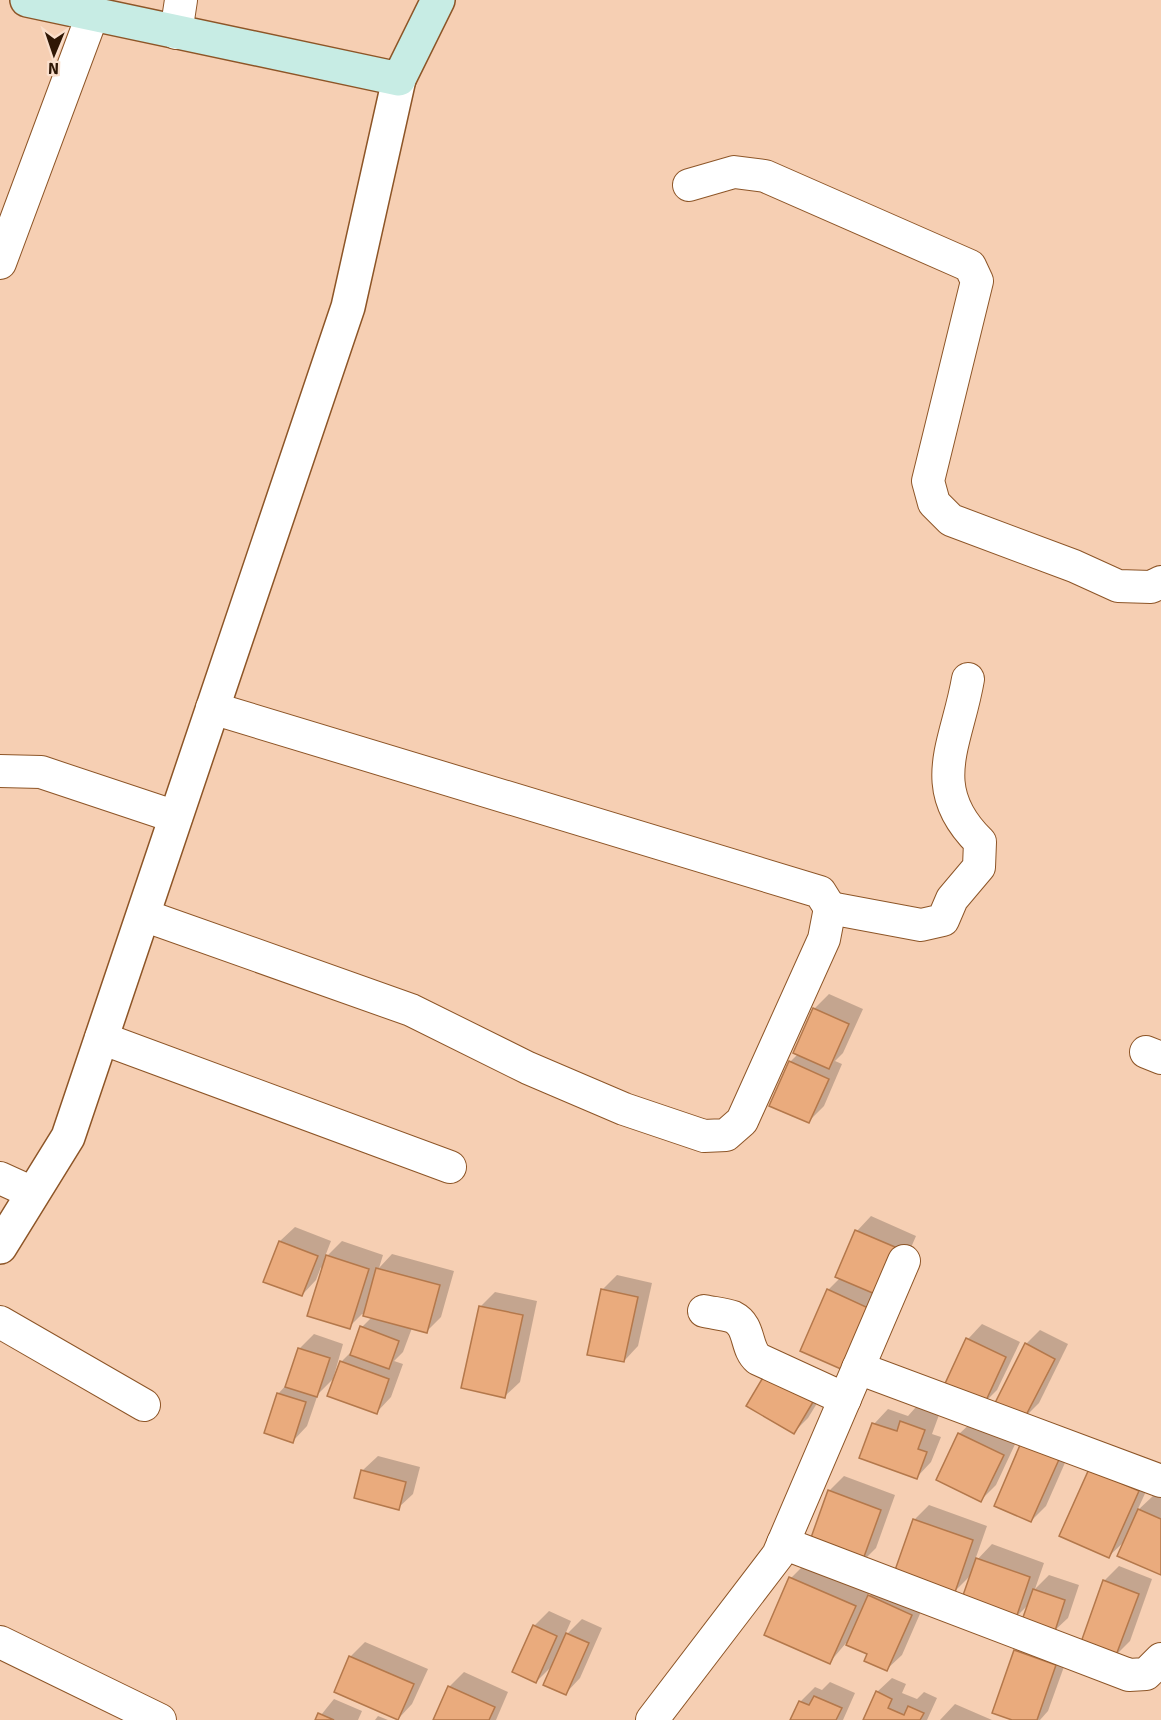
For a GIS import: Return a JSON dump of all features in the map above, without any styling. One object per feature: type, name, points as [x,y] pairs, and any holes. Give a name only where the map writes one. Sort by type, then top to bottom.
[{"type":"main road","points":[[27,0],[92,16],[399,79],[438,0]]},
{"type":"street","points":[[176,33],[181,0]]},
{"type":"street","points":[[0,262],[92,16]]},
{"type":"street","points":[[0,1247],[68,1137],[348,307],[399,79]]},
{"type":"street","points":[[689,185],[734,172],[765,176],[970,266],[977,281],[928,481],[934,503],[951,520],[1074,566],[1118,586],[1151,587],[1161,582]]},
{"type":"street","points":[[830,908],[921,925],[943,920],[952,899],[979,867],[980,842],[963,825],[948,789],[947,763],[968,679]]},
{"type":"street","points":[[143,915],[411,1011],[539,1073],[624,1109],[704,1136],[726,1134],[742,1122],[824,939],[830,908],[820,892],[212,708]]},
{"type":"street","points":[[0,771],[41,772],[176,817]]},
{"type":"street","points":[[101,1038],[450,1167]]},
{"type":"street","points":[[0,1178],[33,1193]]},
{"type":"street","points":[[652,1720],[778,1555],[904,1261]]},
{"type":"street","points":[[704,1311],[733,1317],[741,1324],[746,1331],[751,1353],[758,1359],[845,1399]]},
{"type":"street","points":[[0,1322],[144,1406]]},
{"type":"street","points":[[858,1368],[1161,1481]]},
{"type":"street","points":[[783,1543],[1129,1675],[1146,1674],[1161,1659]]},
{"type":"street","points":[[0,1642],[160,1720]]},
{"type":"building","points":[[813,1008],[849,1024],[829,1069],[793,1053]]},
{"type":"building","points":[[789,1061],[829,1079],[809,1123],[769,1106]]},
{"type":"building","points":[[855,1230],[902,1250],[882,1297],[835,1277]]},
{"type":"building","points":[[279,1241],[318,1256],[302,1296],[263,1282]]},
{"type":"building","points":[[326,1255],[369,1269],[350,1329],[307,1316]]},
{"type":"building","points":[[376,1268],[440,1285],[427,1333],[363,1316]]},
{"type":"building","points":[[601,1289],[638,1297],[624,1362],[587,1355]]},
{"type":"building","points":[[827,1289],[877,1312],[850,1373],[800,1351]]},
{"type":"building","points":[[479,1306],[523,1315],[505,1398],[461,1388]]},
{"type":"building","points":[[360,1326],[399,1341],[389,1369],[350,1355]]},
{"type":"building","points":[[966,1338],[1006,1357],[983,1407],[943,1388]]},
{"type":"building","points":[[1025,1343],[1055,1359],[1024,1419],[994,1405]]},
{"type":"building","points":[[298,1348],[330,1358],[317,1397],[285,1387]]},
{"type":"building","points":[[340,1361],[389,1379],[377,1414],[327,1396]]},
{"type":"building","points":[[765,1374],[813,1402],[794,1434],[746,1406]]},
{"type":"building","points":[[277,1393],[306,1402],[293,1443],[264,1433]]},
{"type":"building","points":[[900,1421],[925,1430],[918,1449],[927,1452],[917,1479],[859,1458],[872,1423],[897,1431]]},
{"type":"building","points":[[958,1433],[1004,1455],[981,1502],[936,1480]]},
{"type":"building","points":[[1023,1438],[1061,1455],[1031,1522],[994,1506]]},
{"type":"building","points":[[1089,1469],[1139,1491],[1109,1558],[1059,1536]]},
{"type":"building","points":[[361,1470],[406,1482],[399,1510],[354,1498]]},
{"type":"building","points":[[828,1490],[881,1510],[861,1565],[808,1546]]},
{"type":"building","points":[[1138,1509],[1161,1519],[1161,1575],[1117,1556]]},
{"type":"building","points":[[913,1519],[973,1540],[954,1595],[894,1573]]},
{"type":"building","points":[[976,1558],[1030,1577],[1015,1621],[961,1601]]},
{"type":"building","points":[[789,1577],[856,1606],[830,1664],[764,1635]]},
{"type":"building","points":[[1103,1580],[1139,1594],[1115,1658],[1080,1645]]},
{"type":"building","points":[[1033,1589],[1065,1600],[1054,1634],[1021,1623]]},
{"type":"building","points":[[868,1595],[912,1615],[887,1671],[864,1661],[867,1654],[846,1645]]},
{"type":"building","points":[[533,1625],[557,1636],[536,1683],[512,1672]]},
{"type":"building","points":[[566,1633],[589,1643],[566,1695],[543,1685]]},
{"type":"building","points":[[1014,1650],[1056,1665],[1037,1720],[1012,1720],[992,1713]]},
{"type":"building","points":[[349,1656],[414,1684],[398,1720],[334,1692]]},
{"type":"building","points":[[448,1686],[495,1707],[489,1720],[433,1720]]},
{"type":"building","points":[[876,1691],[892,1699],[888,1708],[904,1715],[908,1706],[924,1713],[920,1720],[863,1720]]},
{"type":"building","points":[[814,1696],[842,1708],[836,1720],[790,1720],[799,1701],[809,1705]]},
{"type":"building","points":[[318,1713],[334,1720],[315,1720]]}]
